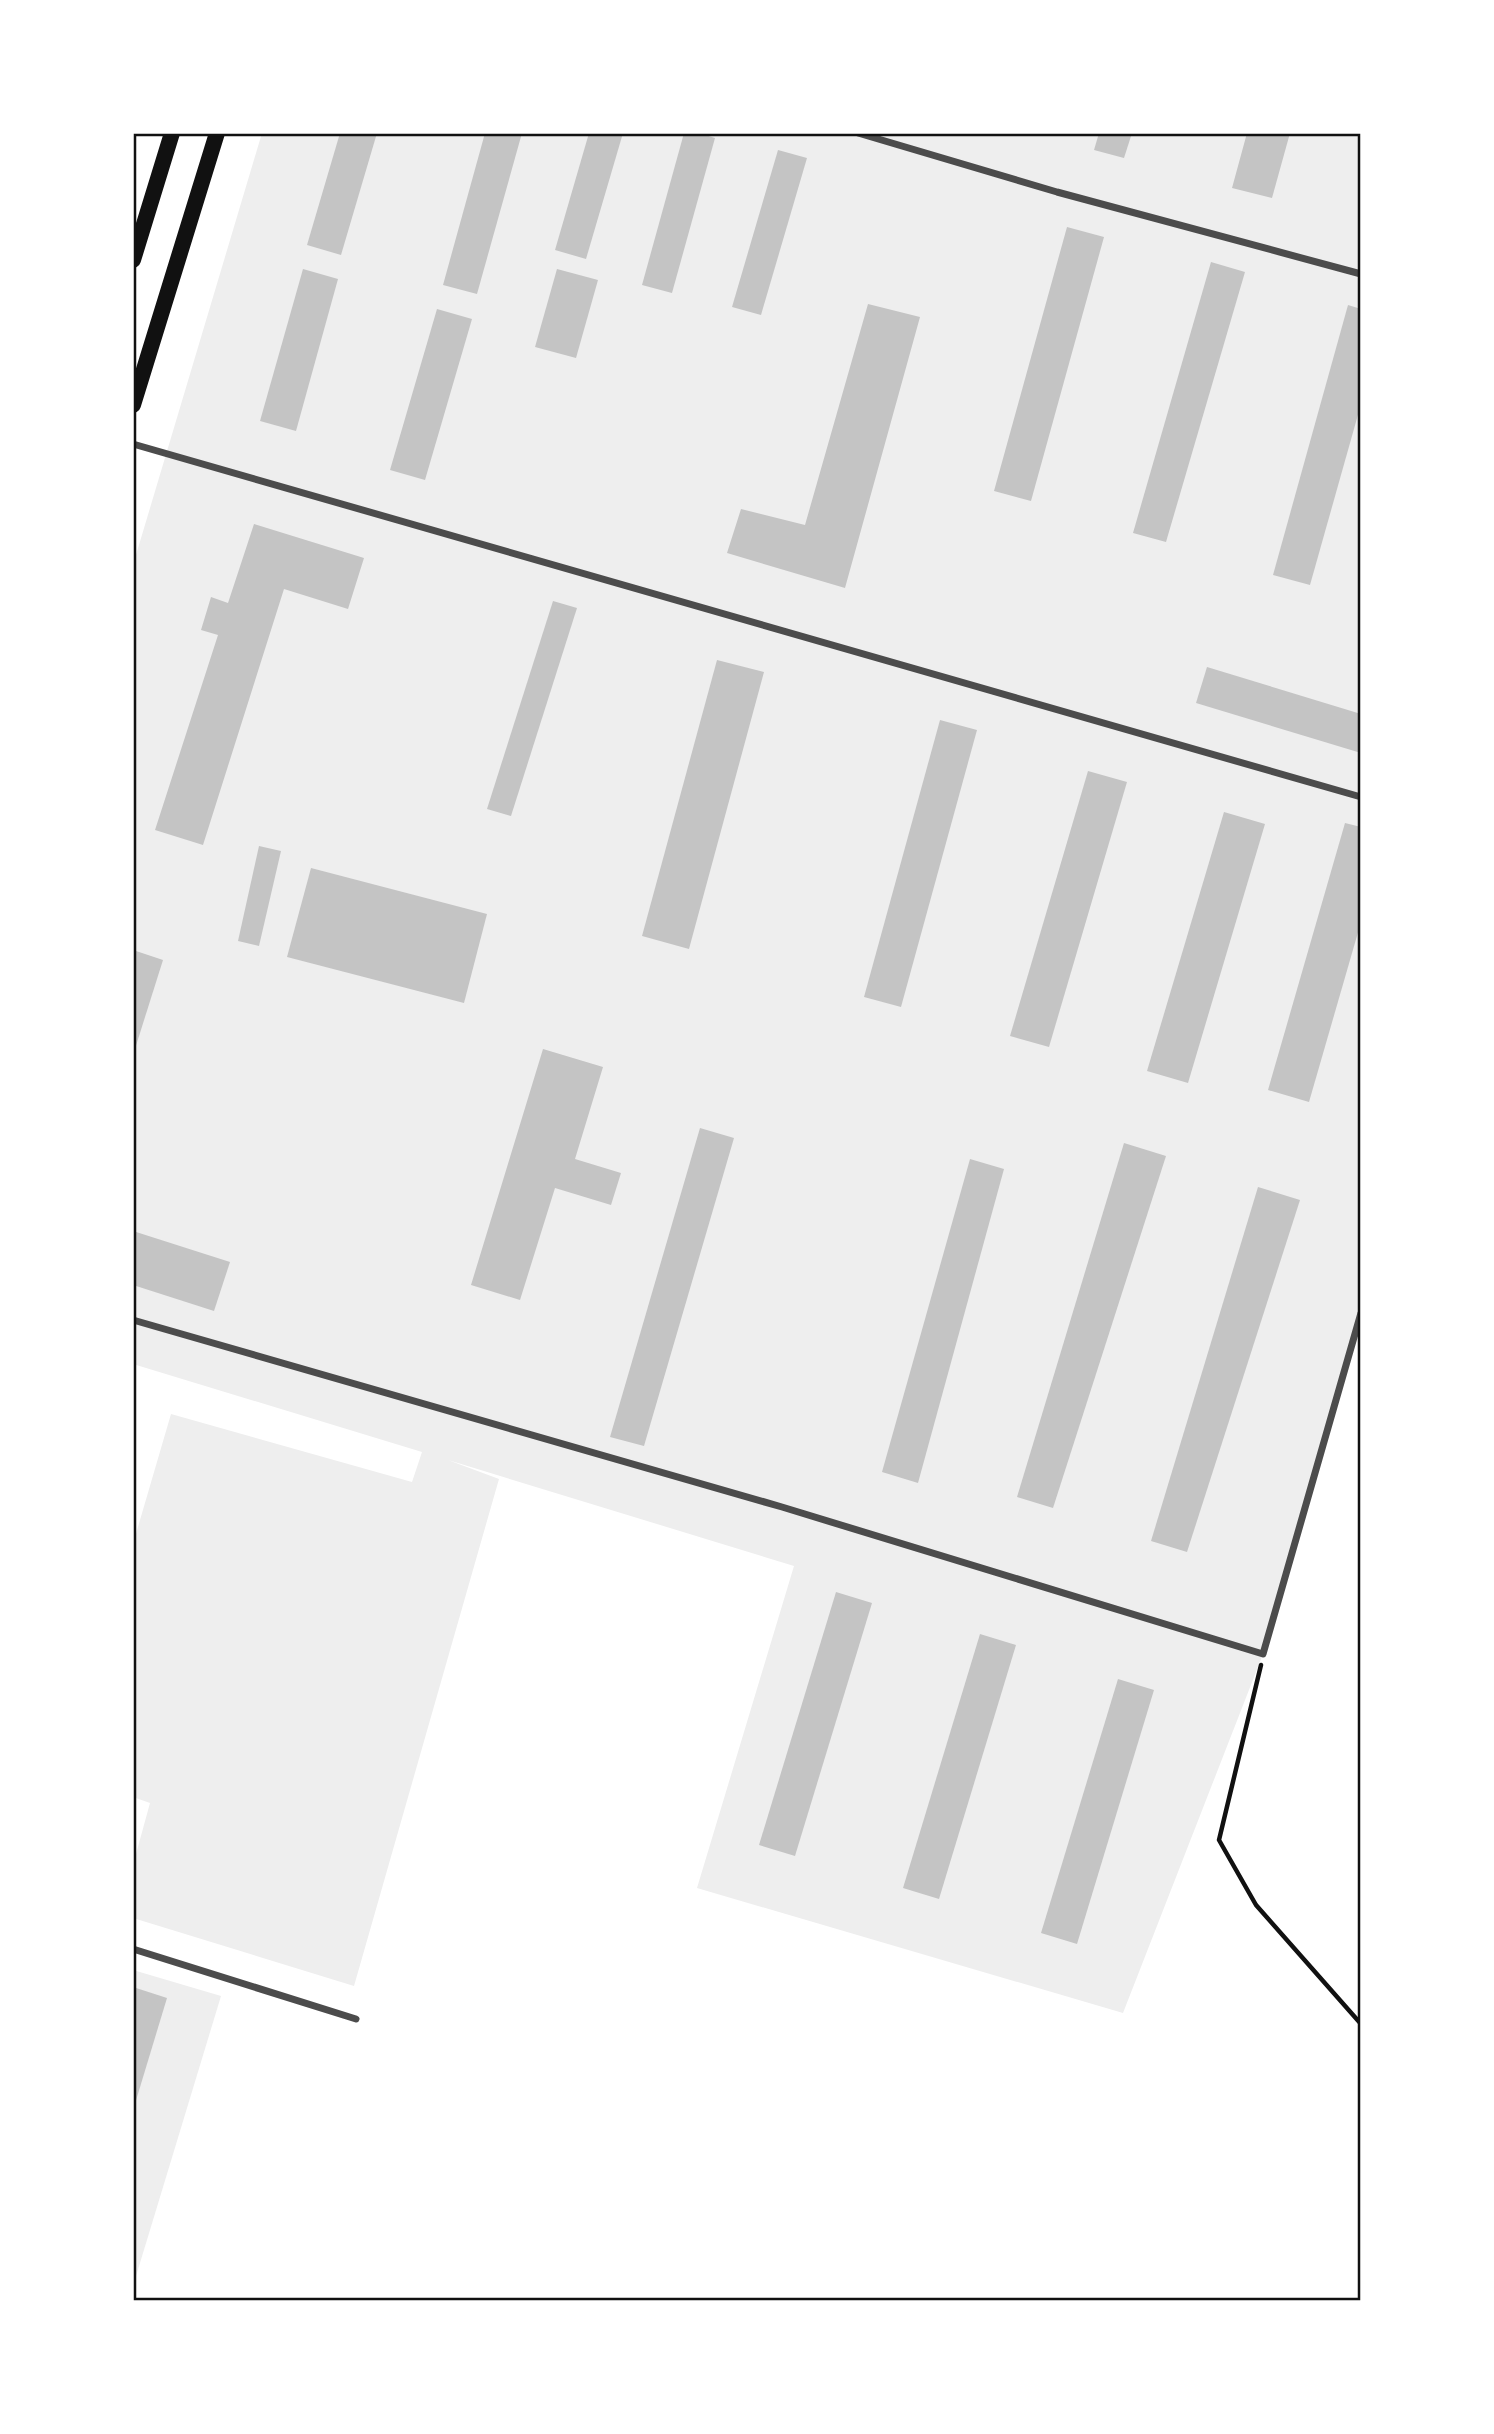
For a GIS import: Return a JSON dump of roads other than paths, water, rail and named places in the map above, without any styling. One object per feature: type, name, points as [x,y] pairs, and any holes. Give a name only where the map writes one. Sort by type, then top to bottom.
[{"type":"main road","points":[[133,260],[172,133]]},
{"type":"main road","points":[[133,405],[217,133]]},
{"type":"street","points":[[858,133],[1056,192],[1361,274]]},
{"type":"street","points":[[133,444],[1361,797]]},
{"type":"street","points":[[133,1320],[795,1511],[1263,1654],[1361,1313]]},
{"type":"street","points":[[133,1949],[356,2019]]}]
